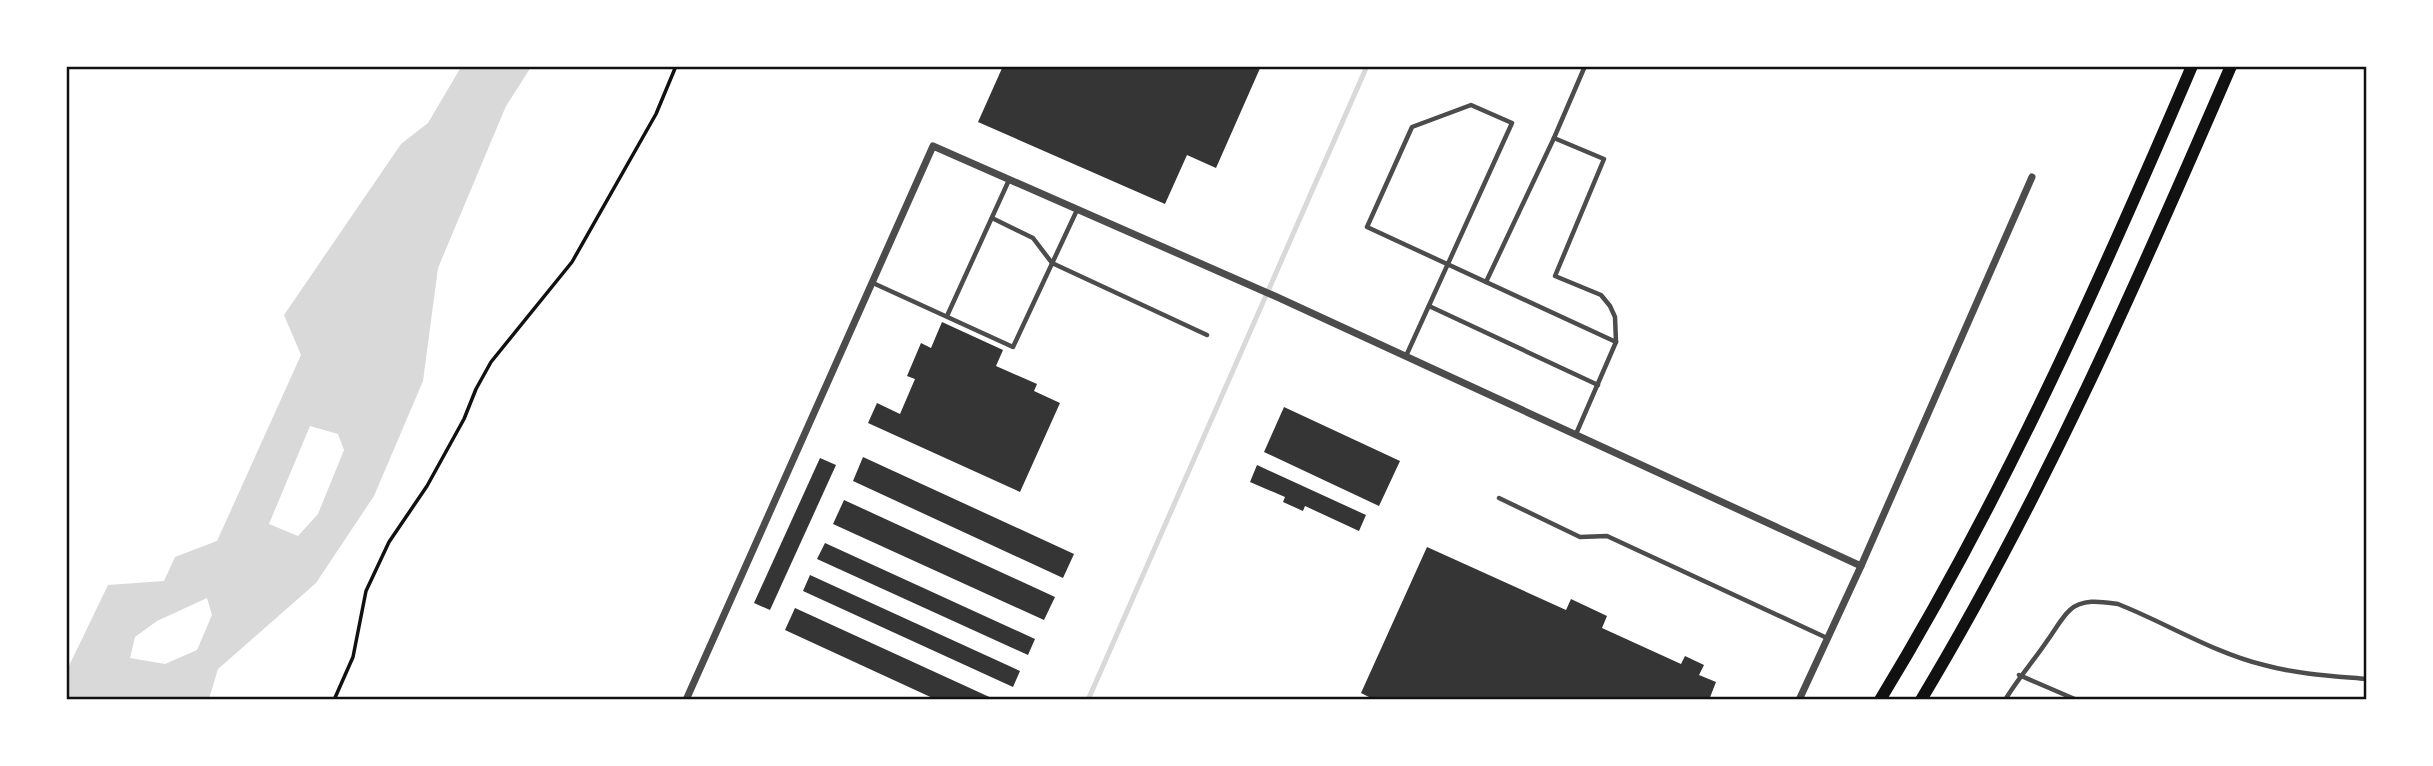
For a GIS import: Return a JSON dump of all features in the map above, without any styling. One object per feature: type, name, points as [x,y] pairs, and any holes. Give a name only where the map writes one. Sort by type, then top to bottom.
[{"type":"main road","points":[[1880,699],[1941,596],[2017,453],[2107,261],[2192,66]]},
{"type":"main road","points":[[1922,699],[2034,498],[2070,426],[2231,66]]},
{"type":"street","points":[[686,699],[933,146],[1406,356],[1861,566]]},
{"type":"street","points":[[1799,699],[1861,566],[2032,177]]},
{"type":"lane","points":[[1486,282],[1585,66]]},
{"type":"lane","points":[[1406,356],[1448,265],[1512,123],[1471,106],[1412,127],[1367,227],[1448,265],[1616,342]]},
{"type":"lane","points":[[1554,138],[1604,159],[1555,276],[1601,295],[1615,317],[1616,342],[1576,434]]},
{"type":"lane","points":[[947,316],[1009,180]]},
{"type":"lane","points":[[873,283],[1013,347],[1078,209]]},
{"type":"lane","points":[[992,218],[1033,238],[1052,263],[1207,335]]},
{"type":"lane","points":[[1429,306],[1598,385]]},
{"type":"lane","points":[[1499,498],[1580,537],[1607,536],[1827,638]]},
{"type":"lane","points":[[2005,699],[2019,675],[2071,609],[2098,601],[2118,604],[2238,657],[2264,665],[2367,679]]},
{"type":"lane","points":[[2019,675],[2077,699]]},
{"type":"path","points":[[334,699],[353,657],[366,591],[389,542],[427,486],[464,419],[476,388],[491,362],[572,262],[656,114],[676,66]]},
{"type":"shaded area","points":[[461,67],[531,67],[506,106],[438,268],[423,381],[374,496],[316,583],[218,669],[209,699],[67,699],[67,670],[108,585],[164,581],[175,557],[217,541],[301,355],[284,315],[401,144],[428,123]],"holes":[[[310,426],[338,434],[344,450],[318,514],[298,536],[269,524]],[[207,598],[212,615],[197,650],[165,664],[130,658],[135,637],[157,621]]]},
{"type":"building","points":[[1003,66],[1261,66],[1216,168],[1187,155],[1165,204],[978,122]]},
{"type":"building","points":[[942,322],[1003,350],[996,366],[1037,384],[1034,391],[1060,403],[1020,492],[868,423],[877,403],[900,414],[915,379],[907,376],[921,343],[931,348]]},
{"type":"building","points":[[1284,407],[1400,461],[1379,506],[1264,452]]},
{"type":"building","points":[[863,457],[1074,554],[1063,578],[853,481]]},
{"type":"building","points":[[820,458],[836,465],[770,610],[754,603]]},
{"type":"building","points":[[1257,465],[1366,515],[1359,531],[1305,506],[1303,511],[1283,502],[1285,497],[1250,482]]},
{"type":"building","points":[[844,500],[1055,597],[1044,620],[833,524]]},
{"type":"building","points":[[825,543],[1035,639],[1028,655],[817,559]]},
{"type":"building","points":[[1427,547],[1566,610],[1571,599],[1607,616],[1602,628],[1681,664],[1685,656],[1704,665],[1699,675],[1716,682],[1709,700],[1375,700],[1361,693]]},
{"type":"building","points":[[810,575],[1020,671],[1013,687],[803,591]]},
{"type":"building","points":[[795,608],[996,700],[937,700],[785,630]]},
{"type":"waterway","points":[[1088,700],[1367,66]]}]
